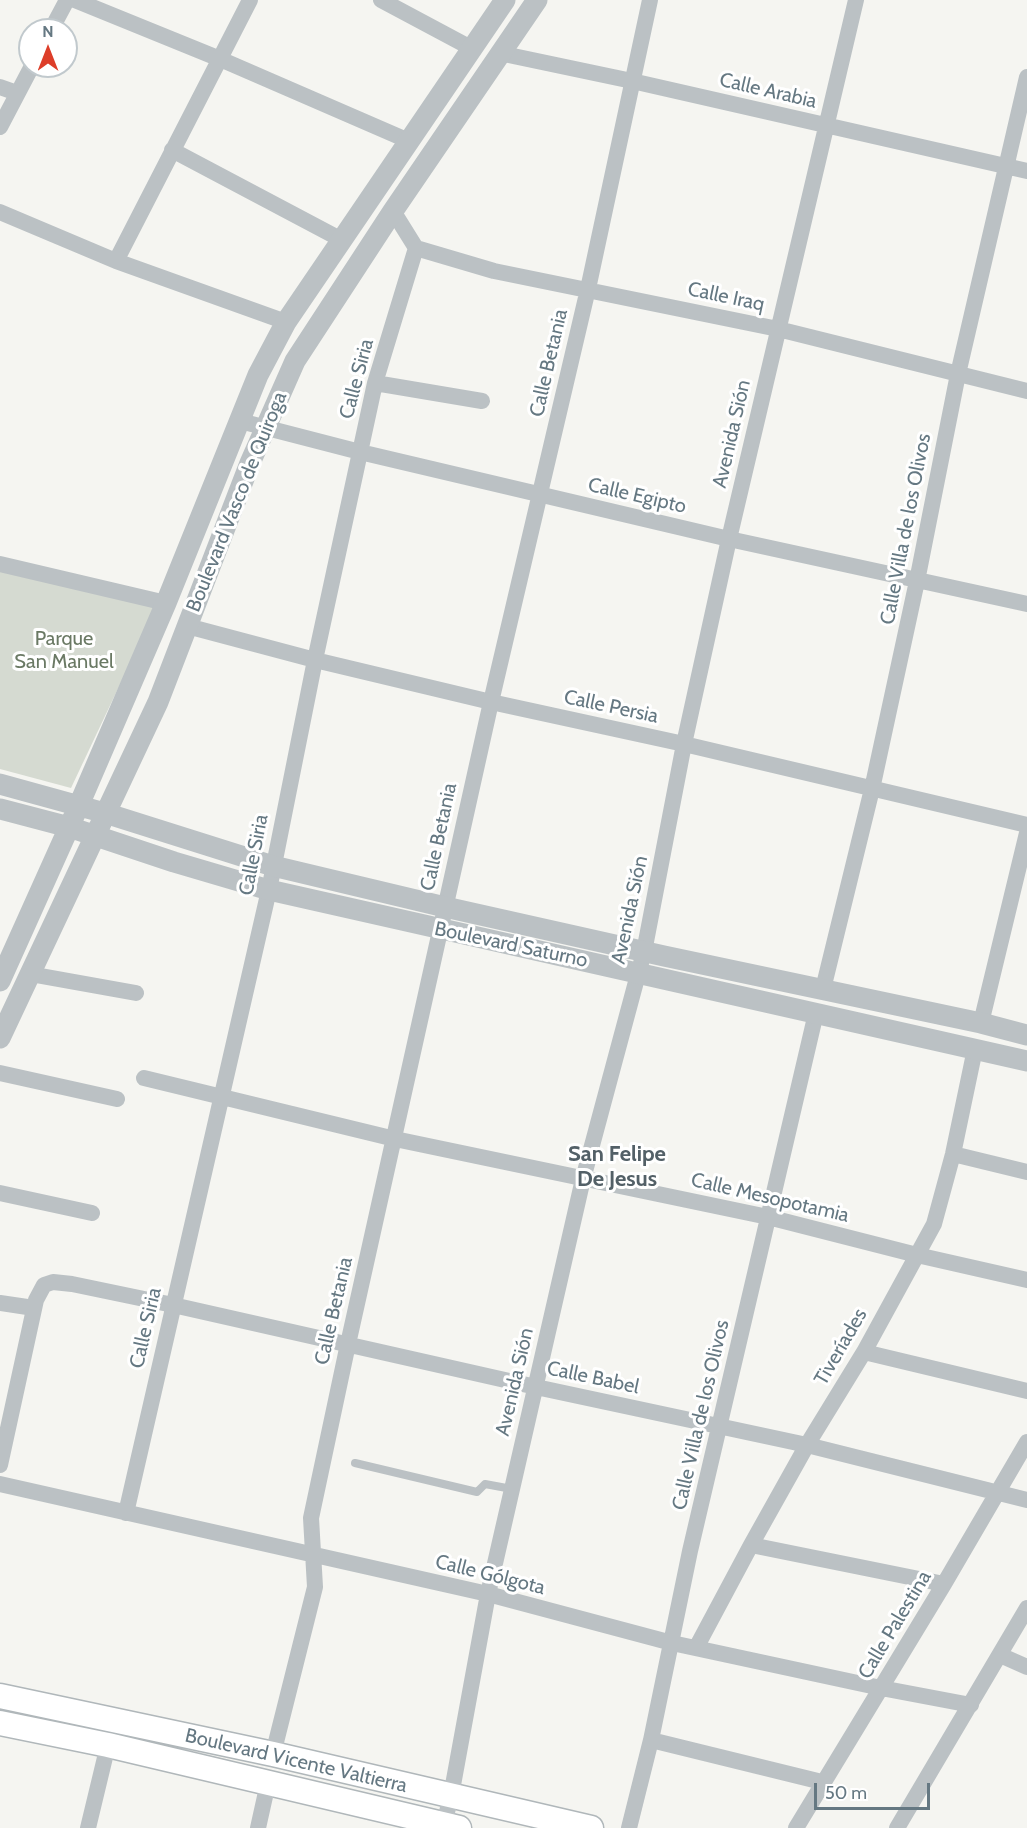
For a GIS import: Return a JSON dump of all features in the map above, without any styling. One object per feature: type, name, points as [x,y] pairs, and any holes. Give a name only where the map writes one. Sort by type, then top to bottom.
[{"type":"main road","name":"Boulevard Vicente Valtierra","points":[[0,1696],[273,1754],[591,1828]]},
{"type":"main road","name":"Boulevard Vicente Valtierra","points":[[0,1723],[108,1745],[448,1827]]},
{"type":"street","points":[[57,18],[67,0]]},
{"type":"street","points":[[75,0],[220,59],[409,141]]},
{"type":"street","points":[[116,261],[250,0]]},
{"type":"street","points":[[381,0],[471,48]]},
{"type":"street","name":"Boulevard Vasco de Quiroga","points":[[0,981],[166,603],[258,375],[286,322],[505,0]]},
{"type":"street","name":"Boulevard Vasco de Quiroga","points":[[0,1038],[158,702],[265,428],[295,361],[393,211],[537,0]]},
{"type":"street","name":"Calle Betania","points":[[273,1754],[315,1587],[311,1518],[348,1344],[395,1139],[439,930],[588,290],[650,0]]},
{"type":"street","name":"Avenida Sión","points":[[448,1827],[451,1796],[488,1594],[583,1179],[644,951],[684,744],[729,539],[856,0]]},
{"type":"street","name":"Calle Arabia","points":[[499,53],[1027,171]]},
{"type":"street","name":"Calle Villa de los Olivos","points":[[823,989],[872,789],[917,581],[958,374],[1027,77]]},
{"type":"street","points":[[0,127],[25,78]]},
{"type":"street","points":[[0,87],[17,93]]},
{"type":"street","points":[[172,150],[342,240]]},
{"type":"street","points":[[393,211],[416,248]]},
{"type":"street","points":[[0,212],[116,261],[286,322]]},
{"type":"street","name":"Calle Iraq","points":[[416,248],[494,271],[778,329],[1027,391]]},
{"type":"street","name":"Calle Siria","points":[[126,1513],[269,890],[315,660],[375,383],[416,248]]},
{"type":"street","points":[[375,383],[482,401]]},
{"type":"street","name":"Calle Egipto","points":[[240,421],[360,452],[729,539],[1027,604]]},
{"type":"street","points":[[0,564],[166,603]]},
{"type":"street","name":"Calle Persia","points":[[187,626],[315,660],[491,702],[684,744],[1027,825]]},
{"type":"street","name":"Boulevard Saturno","points":[[0,784],[79,805],[273,866],[445,907],[981,1023],[1027,1035]]},
{"type":"street","name":"Boulevard Saturno","points":[[0,809],[69,827],[269,890],[1027,1061]]},
{"type":"street","points":[[981,1023],[1027,833]]},
{"type":"street","points":[[30,974],[136,993]]},
{"type":"street","name":"Calle Villa de los Olivos","points":[[629,1828],[651,1740],[690,1551],[816,1013]]},
{"type":"street","name":"Tiveríades","points":[[696,1648],[807,1444],[864,1352],[934,1224],[953,1154],[975,1049]]},
{"type":"street","points":[[0,1073],[117,1099]]},
{"type":"street","name":"Calle Mesopotamia","points":[[144,1078],[395,1139],[768,1217],[1027,1280]]},
{"type":"street","points":[[953,1154],[1027,1172]]},
{"type":"street","points":[[0,1193],[92,1213]]},
{"type":"street","name":"Calle Babel","points":[[34,1308],[44,1285],[52,1282],[72,1284],[536,1387],[807,1444],[1027,1500]]},
{"type":"street","points":[[0,1303],[34,1308],[0,1465]]},
{"type":"street","points":[[864,1352],[1027,1391]]},
{"type":"street","name":"Calle Palestina","points":[[796,1828],[1027,1442]]},
{"type":"street","name":"Calle Gólgota","points":[[0,1484],[488,1594],[672,1643],[971,1705]]},
{"type":"street","points":[[751,1545],[944,1584]]},
{"type":"street","points":[[897,1828],[1027,1608]]},
{"type":"street","points":[[1000,1655],[1027,1667]]},
{"type":"street","points":[[651,1740],[822,1782]]},
{"type":"street","points":[[88,1828],[108,1745]]},
{"type":"street","points":[[258,1828],[268,1783]]},
{"type":"lane","points":[[355,1463],[477,1492],[485,1484],[512,1488]]},
{"type":"green space","name":"Parque San Manuel","points":[[0,566],[157,606],[71,788],[0,769]]},
{"type":"district","name":"San Felipe De Jesus","points":[[617,1168]]}]
